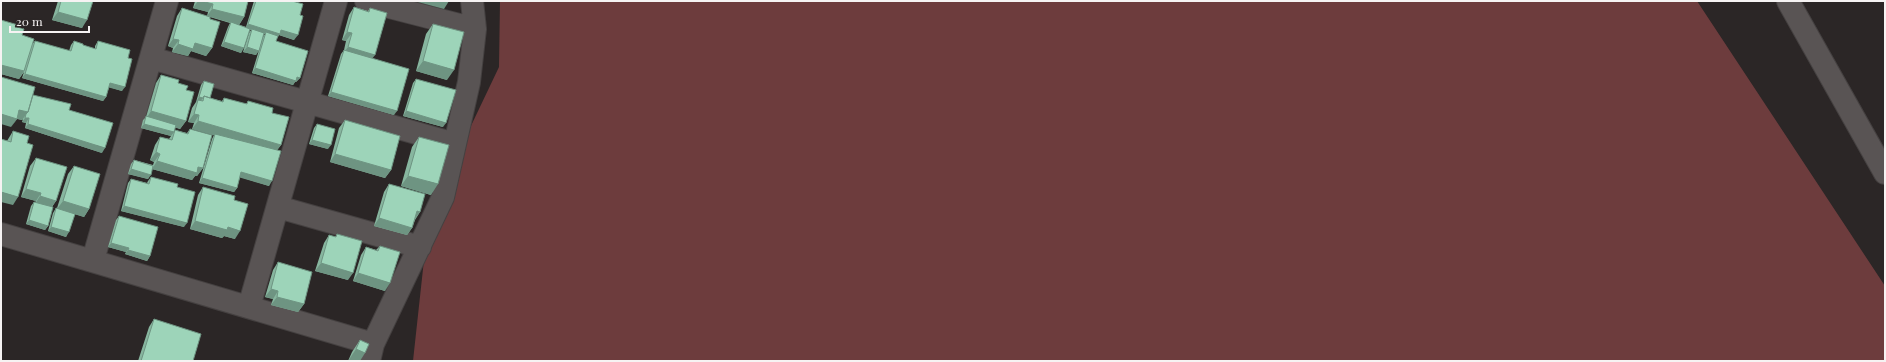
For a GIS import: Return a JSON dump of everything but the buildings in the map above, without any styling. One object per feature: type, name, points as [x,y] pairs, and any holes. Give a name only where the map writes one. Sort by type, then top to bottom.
[{"type":"street","points":[[93,260],[167,1]]},
{"type":"street","points":[[249,307],[336,1]]},
{"type":"street","points":[[366,1],[475,29]]},
{"type":"street","points":[[1,234],[249,307],[371,352],[443,197],[469,82],[475,29],[472,1]]},
{"type":"street","points":[[1788,1],[1885,173]]},
{"type":"street","points":[[151,58],[455,144]]},
{"type":"street","points":[[278,207],[420,247]]},
{"type":"shaded area","points":[[500,1],[1697,1],[1885,286],[1885,361],[413,361],[429,214],[499,67]]}]
